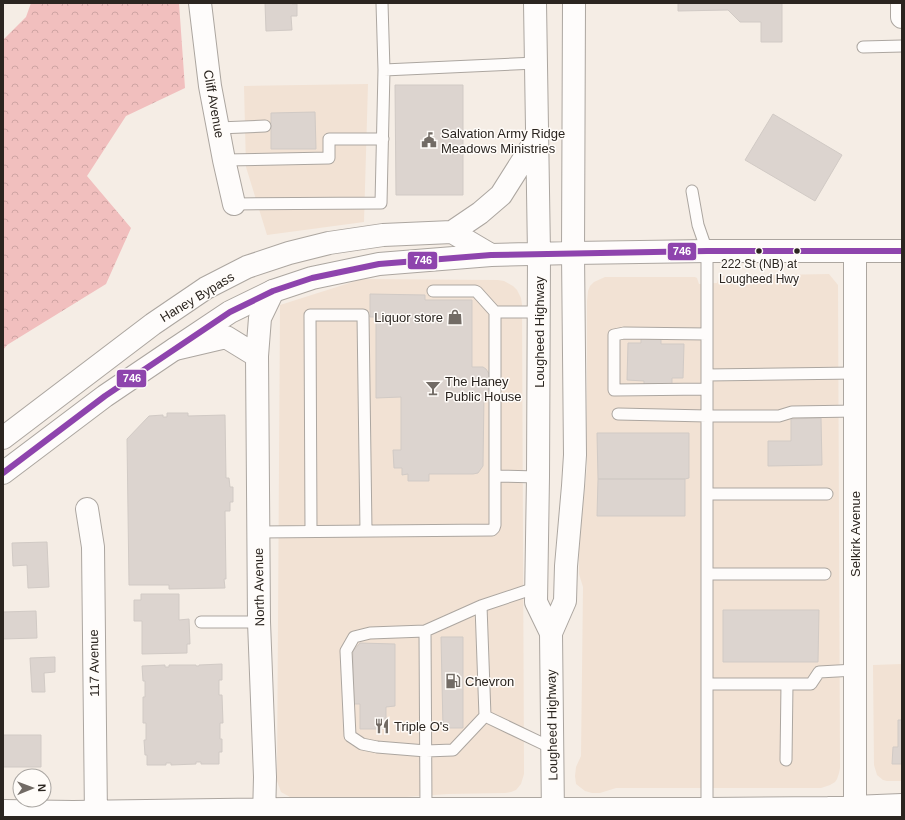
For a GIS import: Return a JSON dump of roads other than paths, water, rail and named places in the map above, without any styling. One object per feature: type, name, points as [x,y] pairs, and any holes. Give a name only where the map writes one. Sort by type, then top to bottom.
[{"type":"main road","name":"Cliff Avenue","points":[[200,3],[210,86],[234,204]]},
{"type":"main road","name":"Lougheed Highway","points":[[535,3],[540,312],[535,588],[536,602],[551,633]]},
{"type":"main road","name":"Lougheed Highway","points":[[553,813],[551,633],[565,601],[574,455],[574,3]]},
{"type":"main road","points":[[902,3],[902,17]]},
{"type":"main road","points":[[492,255],[452,232],[480,213],[500,194],[537,138]]},
{"type":"main road","name":"Haney Bypass","points":[[3,438],[153,324],[206,288],[247,267],[289,253],[329,243],[383,235],[452,232]]},
{"type":"main road","points":[[3,473],[105,396],[230,312],[273,292],[312,278],[379,264],[492,255],[707,251],[902,251]]},
{"type":"main road","name":"Selkirk Avenue","points":[[855,251],[855,812]]},
{"type":"main road","name":"North Avenue","points":[[264,813],[265,777],[259,622],[257,356],[260,318],[273,292]]},
{"type":"main road","points":[[172,350],[226,337],[257,356]]},
{"type":"main road","name":"117 Avenue","points":[[87,509],[93,547],[96,814]]},
{"type":"main road","points":[[3,811],[96,814],[419,812],[707,813],[828,808],[855,812],[902,805]]},
{"type":"lane","points":[[234,204],[381,203],[384,70],[382,3]]},
{"type":"lane","points":[[863,47],[902,46]]},
{"type":"lane","points":[[384,70],[536,63]]},
{"type":"lane","points":[[218,128],[265,126]]},
{"type":"lane","points":[[224,160],[329,158],[329,139],[383,139]]},
{"type":"lane","points":[[692,191],[698,225],[707,251],[707,813]]},
{"type":"lane","points":[[259,532],[492,530],[494,528],[496,525],[495,312],[475,291],[433,291]]},
{"type":"lane","points":[[495,312],[540,312]]},
{"type":"lane","points":[[311,531],[310,315],[363,315],[366,531]]},
{"type":"lane","points":[[707,334],[624,333],[614,335],[614,390],[707,389]]},
{"type":"lane","points":[[707,375],[855,373]]},
{"type":"lane","points":[[618,414],[780,416],[792,412],[856,411]]},
{"type":"lane","points":[[495,476],[538,477]]},
{"type":"lane","points":[[707,494],[827,494]]},
{"type":"lane","points":[[707,574],[825,574]]},
{"type":"lane","points":[[481,606],[485,716],[453,750],[426,751],[377,747],[362,744],[350,736],[346,652],[354,637],[370,633],[425,631],[481,606],[535,588]]},
{"type":"lane","points":[[200,622],[259,622]]},
{"type":"lane","points":[[419,812],[426,751],[425,631]]},
{"type":"lane","points":[[707,684],[811,684],[819,672],[855,670]]},
{"type":"lane","points":[[786,684],[786,760]]},
{"type":"lane","points":[[485,716],[552,748]]},
{"type":"place","name":"Salvation Army Ridge Meadows Ministries","points":[[429,140]]},
{"type":"place","name":"222 St (NB) at Lougheed Hwy","points":[[759,251]]},
{"type":"place","name":"Liquor store","points":[[455,317]]},
{"type":"place","name":"The Haney Public House","points":[[433,388]]},
{"type":"place","name":"Chevron","points":[[453,681]]},
{"type":"place","name":"Triple O's","points":[[382,726]]}]
